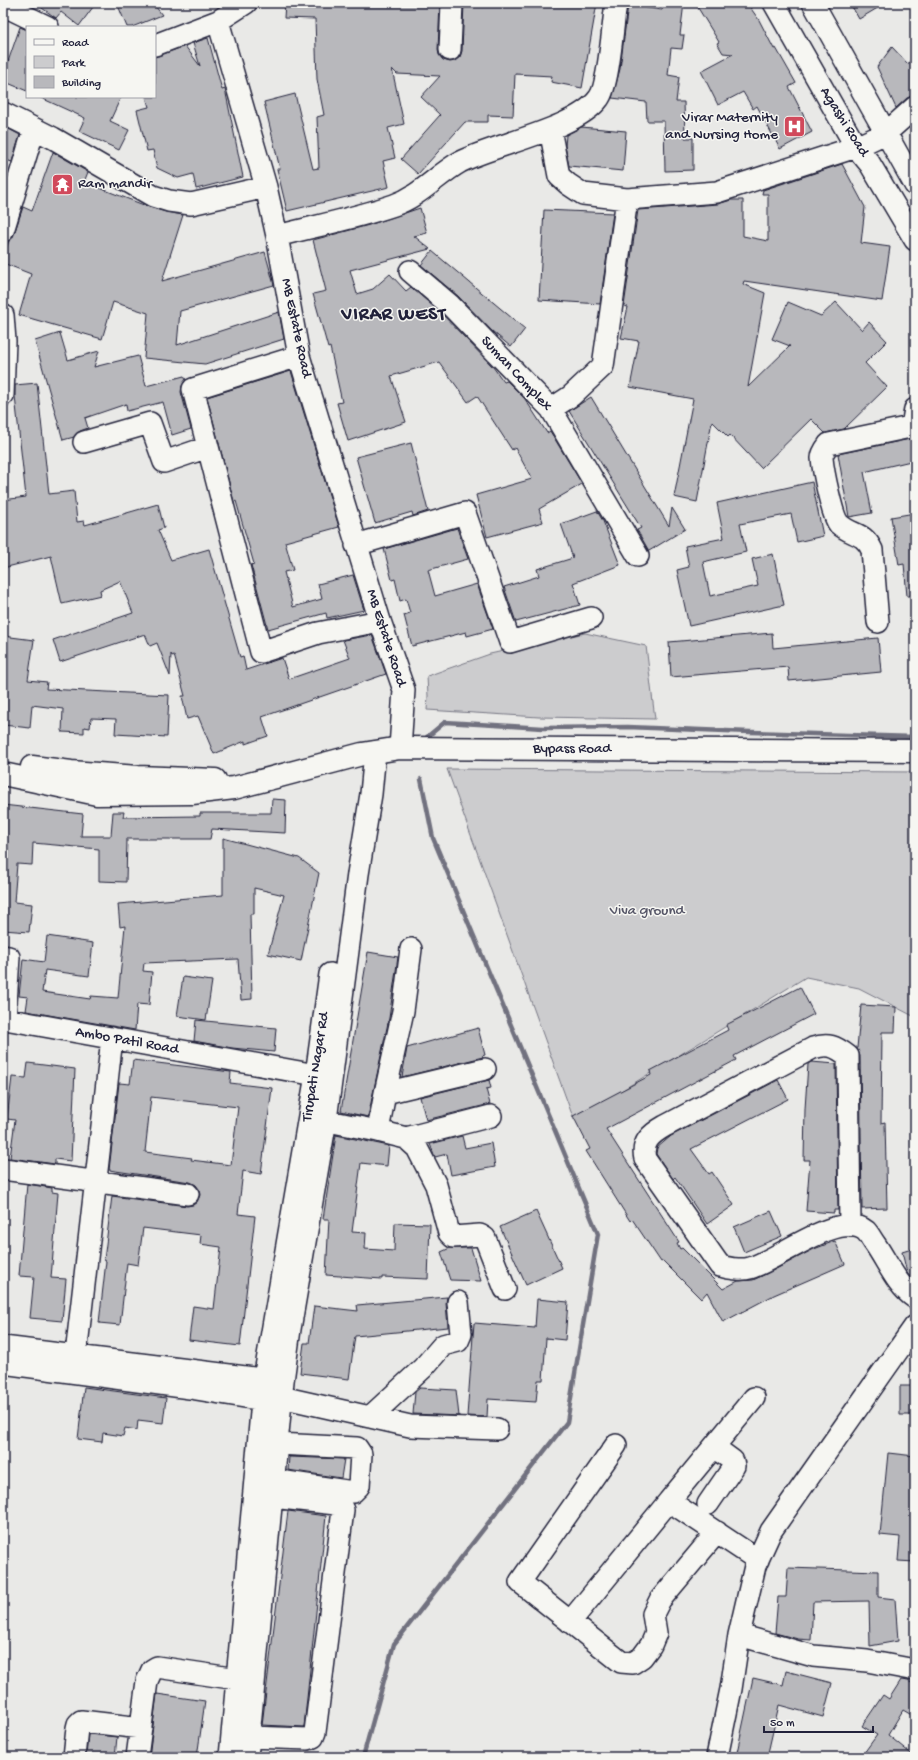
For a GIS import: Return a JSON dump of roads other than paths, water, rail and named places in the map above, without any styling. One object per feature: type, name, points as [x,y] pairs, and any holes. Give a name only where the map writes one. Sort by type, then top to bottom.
[{"type":"main road","name":"Bypass Road","points":[[3,774],[97,794],[192,793],[234,788],[369,753],[400,748],[915,751]]},
{"type":"main road","points":[[3,762],[78,772],[138,777],[212,779],[234,788]]},
{"type":"street","points":[[156,45],[218,21],[246,3]]},
{"type":"street","points":[[450,50],[452,3]]},
{"type":"street","points":[[277,236],[396,205],[416,195],[460,162],[550,129],[583,113],[600,98],[605,83],[616,3]]},
{"type":"street","name":"Agashi Road","points":[[774,3],[856,147],[870,164],[915,240]]},
{"type":"street","name":"Agashi Road","points":[[813,3],[915,185]]},
{"type":"street","points":[[3,7],[13,10],[46,26]]},
{"type":"street","name":"MB Estate Road","points":[[218,21],[266,187],[277,236],[299,356],[356,545],[404,690],[400,748]]},
{"type":"street","points":[[550,129],[559,176],[583,194],[627,199],[716,192],[856,147],[886,133],[915,107]]},
{"type":"street","points":[[3,113],[153,196],[169,201],[191,204],[266,187]]},
{"type":"street","points":[[3,231],[34,129]]},
{"type":"street","points":[[551,409],[571,396],[603,366],[627,199]]},
{"type":"street","name":"Suman Complex","points":[[410,271],[450,305],[551,409],[638,556]]},
{"type":"street","points":[[3,315],[3,395]]},
{"type":"street","points":[[299,356],[193,389],[261,652],[318,633],[380,621]]},
{"type":"street","points":[[878,622],[872,550],[868,541],[863,537],[845,529],[835,518],[822,457],[829,444],[914,421]]},
{"type":"street","points":[[84,442],[150,423],[164,462],[208,447]]},
{"type":"street","points":[[356,545],[465,513],[510,642],[591,618]]},
{"type":"street","points":[[369,753],[371,794],[317,1118],[406,1138],[417,1148],[436,1185],[449,1233],[453,1237],[480,1235],[485,1238],[505,1289]]},
{"type":"street","name":"Tirupati Nagar Rd","points":[[274,1392],[317,1118],[316,1075],[369,753]]},
{"type":"street","points":[[378,1131],[403,1011],[411,949]]},
{"type":"street","name":"Ambo Patil Road","points":[[3,956],[9,957],[5,1019],[316,1075]]},
{"type":"street","points":[[76,1355],[112,1038]]},
{"type":"street","points":[[850,1226],[848,1056],[838,1049],[823,1045],[812,1048],[664,1126],[652,1134],[645,1145],[645,1159],[720,1266],[734,1269],[750,1268],[825,1232],[841,1226],[850,1226],[855,1226],[866,1231],[905,1289],[915,1298]]},
{"type":"street","points":[[385,1093],[485,1069]]},
{"type":"street","points":[[406,1138],[491,1116]]},
{"type":"street","points":[[3,1169],[188,1194]]},
{"type":"street","points":[[370,1417],[423,1368],[443,1345],[458,1341],[461,1334],[458,1302]]},
{"type":"street","points":[[716,1757],[731,1689],[739,1635],[755,1566],[771,1531],[915,1326]]},
{"type":"street","points":[[3,1347],[25,1358],[190,1388],[274,1392]]},
{"type":"street","points":[[3,1363],[25,1358],[76,1355],[274,1392],[410,1426],[497,1429]]},
{"type":"street","points":[[247,1757],[277,1444],[274,1392]]},
{"type":"street","points":[[230,1757],[237,1679],[274,1392]]},
{"type":"street","points":[[570,1622],[754,1398]]},
{"type":"street","points":[[273,1488],[352,1492],[359,1486],[361,1454],[357,1448],[277,1444]]},
{"type":"street","points":[[616,1445],[520,1582],[621,1662],[633,1663],[642,1657],[652,1645],[656,1632],[653,1614],[660,1600],[716,1532]]},
{"type":"street","points":[[708,1504],[734,1466],[733,1461],[714,1447]]},
{"type":"street","points":[[249,1736],[308,1739],[313,1737],[315,1732],[343,1510],[341,1506],[336,1504],[273,1488]]},
{"type":"street","points":[[669,1501],[758,1560]]},
{"type":"street","points":[[739,1635],[813,1656],[867,1661],[915,1670]]},
{"type":"street","points":[[137,1757],[148,1674],[152,1670],[158,1667],[237,1679]]},
{"type":"street","points":[[74,1757],[77,1728],[81,1721],[141,1728]]},
{"type":"waterway","points":[[427,737],[445,722],[543,728],[628,727],[915,737]]},
{"type":"waterway","points":[[363,1757],[394,1644],[567,1422],[598,1234],[433,838],[421,779]]},
{"type":"place","name":"Virar Maternity and Nursing Home","points":[[794,127]]},
{"type":"place","name":"Ram mandir","points":[[63,184]]},
{"type":"district","name":"VIRAR WEST","points":[[394,315]]},
{"type":"park label","name":"Viva ground","points":[[647,911]]}]
